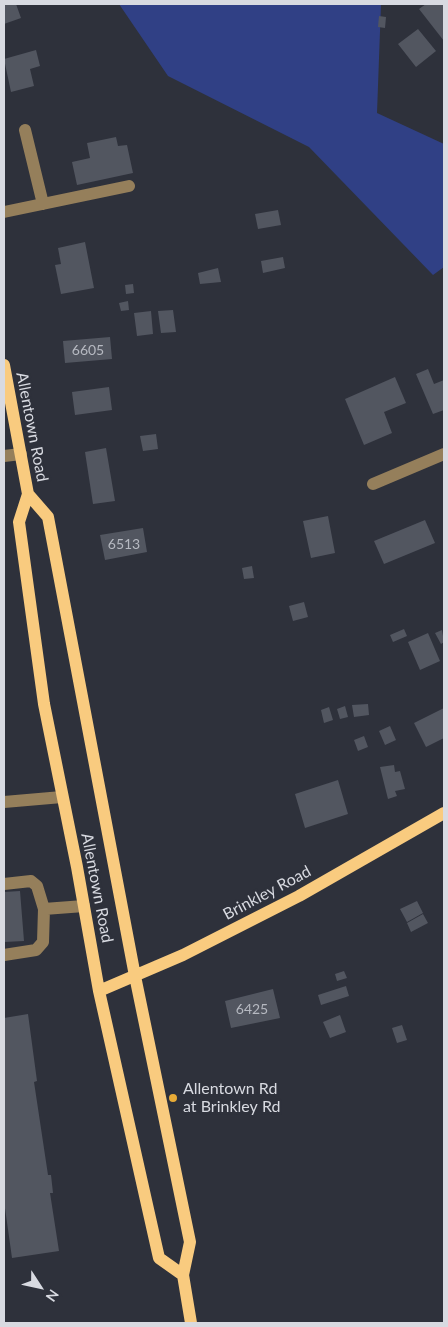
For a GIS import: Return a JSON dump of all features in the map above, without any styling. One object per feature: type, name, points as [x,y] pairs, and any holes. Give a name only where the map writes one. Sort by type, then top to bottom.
[{"type":"main road","name":"Allentown Road","points":[[4,365],[28,494],[19,522],[44,704],[99,991],[159,1258],[183,1275]]},
{"type":"main road","name":"Allentown Road","points":[[28,494],[48,517],[135,976],[190,1242],[183,1275],[191,1323]]},
{"type":"main road","name":"Brinkley Road","points":[[99,991],[183,955],[299,896],[444,813]]},
{"type":"street","points":[[26,130],[43,204]]},
{"type":"street","points":[[4,212],[129,186]]},
{"type":"street","points":[[4,456],[21,454]]},
{"type":"street","points":[[373,484],[444,454]]},
{"type":"street","points":[[4,802],[62,798]]},
{"type":"street","points":[[4,884],[31,881],[37,886],[44,909],[43,942],[36,950],[4,954]]},
{"type":"street","points":[[44,909],[84,906]]},
{"type":"shaded area","points":[[119,4],[381,4],[377,113],[444,144],[444,267],[433,275],[309,147],[168,76]]},
{"type":"building","points":[[4,4],[16,4],[21,18],[4,24]]},
{"type":"building","points":[[426,4],[444,4],[444,41],[419,9]]},
{"type":"building","points":[[379,16],[386,17],[385,28],[378,27]]},
{"type":"building","points":[[418,29],[436,51],[416,67],[398,44]]},
{"type":"building","points":[[36,50],[40,66],[30,69],[34,86],[11,92],[4,59]]},
{"type":"building","points":[[116,137],[118,146],[127,145],[133,173],[77,185],[72,162],[90,158],[87,143]]},
{"type":"building","points":[[278,210],[281,225],[258,229],[255,214]]},
{"type":"building","points":[[85,242],[94,288],[61,294],[55,265],[61,264],[58,248]]},
{"type":"building","points":[[283,257],[285,268],[263,273],[261,261]]},
{"type":"building","points":[[218,268],[221,282],[200,284],[198,273]]},
{"type":"building","points":[[133,284],[134,293],[126,294],[125,285]]},
{"type":"building","points":[[128,301],[129,310],[121,311],[119,303]]},
{"type":"building","points":[[173,310],[176,332],[161,333],[158,311]]},
{"type":"building","points":[[151,311],[153,334],[137,336],[134,313]]},
{"type":"building","points":[[110,337],[112,359],[65,363],[63,341]]},
{"type":"building","points":[[428,369],[434,384],[444,380],[444,410],[433,414],[416,374]]},
{"type":"building","points":[[395,377],[406,403],[384,412],[392,433],[364,445],[345,399]]},
{"type":"building","points":[[109,387],[112,410],[75,415],[72,392]]},
{"type":"building","points":[[156,434],[158,449],[143,451],[140,436]]},
{"type":"building","points":[[106,448],[115,501],[93,504],[85,452]]},
{"type":"building","points":[[328,516],[335,553],[311,558],[303,521]]},
{"type":"building","points":[[425,520],[435,543],[384,564],[374,541]]},
{"type":"building","points":[[143,528],[147,552],[105,560],[100,535]]},
{"type":"building","points":[[252,566],[254,578],[244,579],[242,568]]},
{"type":"building","points":[[304,602],[308,617],[293,621],[289,606]]},
{"type":"building","points":[[404,629],[407,636],[393,642],[390,635]]},
{"type":"building","points":[[442,630],[444,642],[441,644],[435,633]]},
{"type":"building","points":[[428,633],[440,661],[420,670],[408,642]]},
{"type":"building","points":[[368,704],[369,715],[354,717],[352,705]]},
{"type":"building","points":[[345,706],[348,717],[340,719],[337,709]]},
{"type":"building","points":[[329,707],[333,720],[324,723],[321,710]]},
{"type":"building","points":[[444,708],[444,738],[426,747],[414,723]]},
{"type":"building","points":[[390,726],[396,740],[385,745],[379,731]]},
{"type":"building","points":[[364,736],[368,747],[358,751],[354,740]]},
{"type":"building","points":[[394,765],[395,772],[400,771],[405,789],[395,791],[397,796],[388,799],[380,767]]},
{"type":"building","points":[[338,780],[348,814],[305,828],[295,794]]},
{"type":"building","points":[[20,891],[24,941],[4,942],[4,892]]},
{"type":"building","points":[[417,901],[423,913],[407,922],[400,909]]},
{"type":"building","points":[[423,914],[428,923],[411,932],[407,923]]},
{"type":"building","points":[[344,971],[347,978],[337,981],[335,974]]},
{"type":"building","points":[[346,986],[349,996],[321,1005],[318,995]]},
{"type":"building","points":[[273,989],[280,1018],[231,1028],[225,1001]]},
{"type":"building","points":[[28,1014],[37,1081],[34,1082],[48,1175],[51,1175],[53,1193],[50,1193],[59,1251],[12,1258],[4,1201],[4,1018]]},
{"type":"building","points":[[340,1015],[346,1032],[330,1038],[323,1022]]},
{"type":"building","points":[[402,1025],[407,1040],[397,1043],[392,1028]]},
{"type":"place","name":"Allentown Rd at Brinkley Rd","points":[[173,1098]]}]
